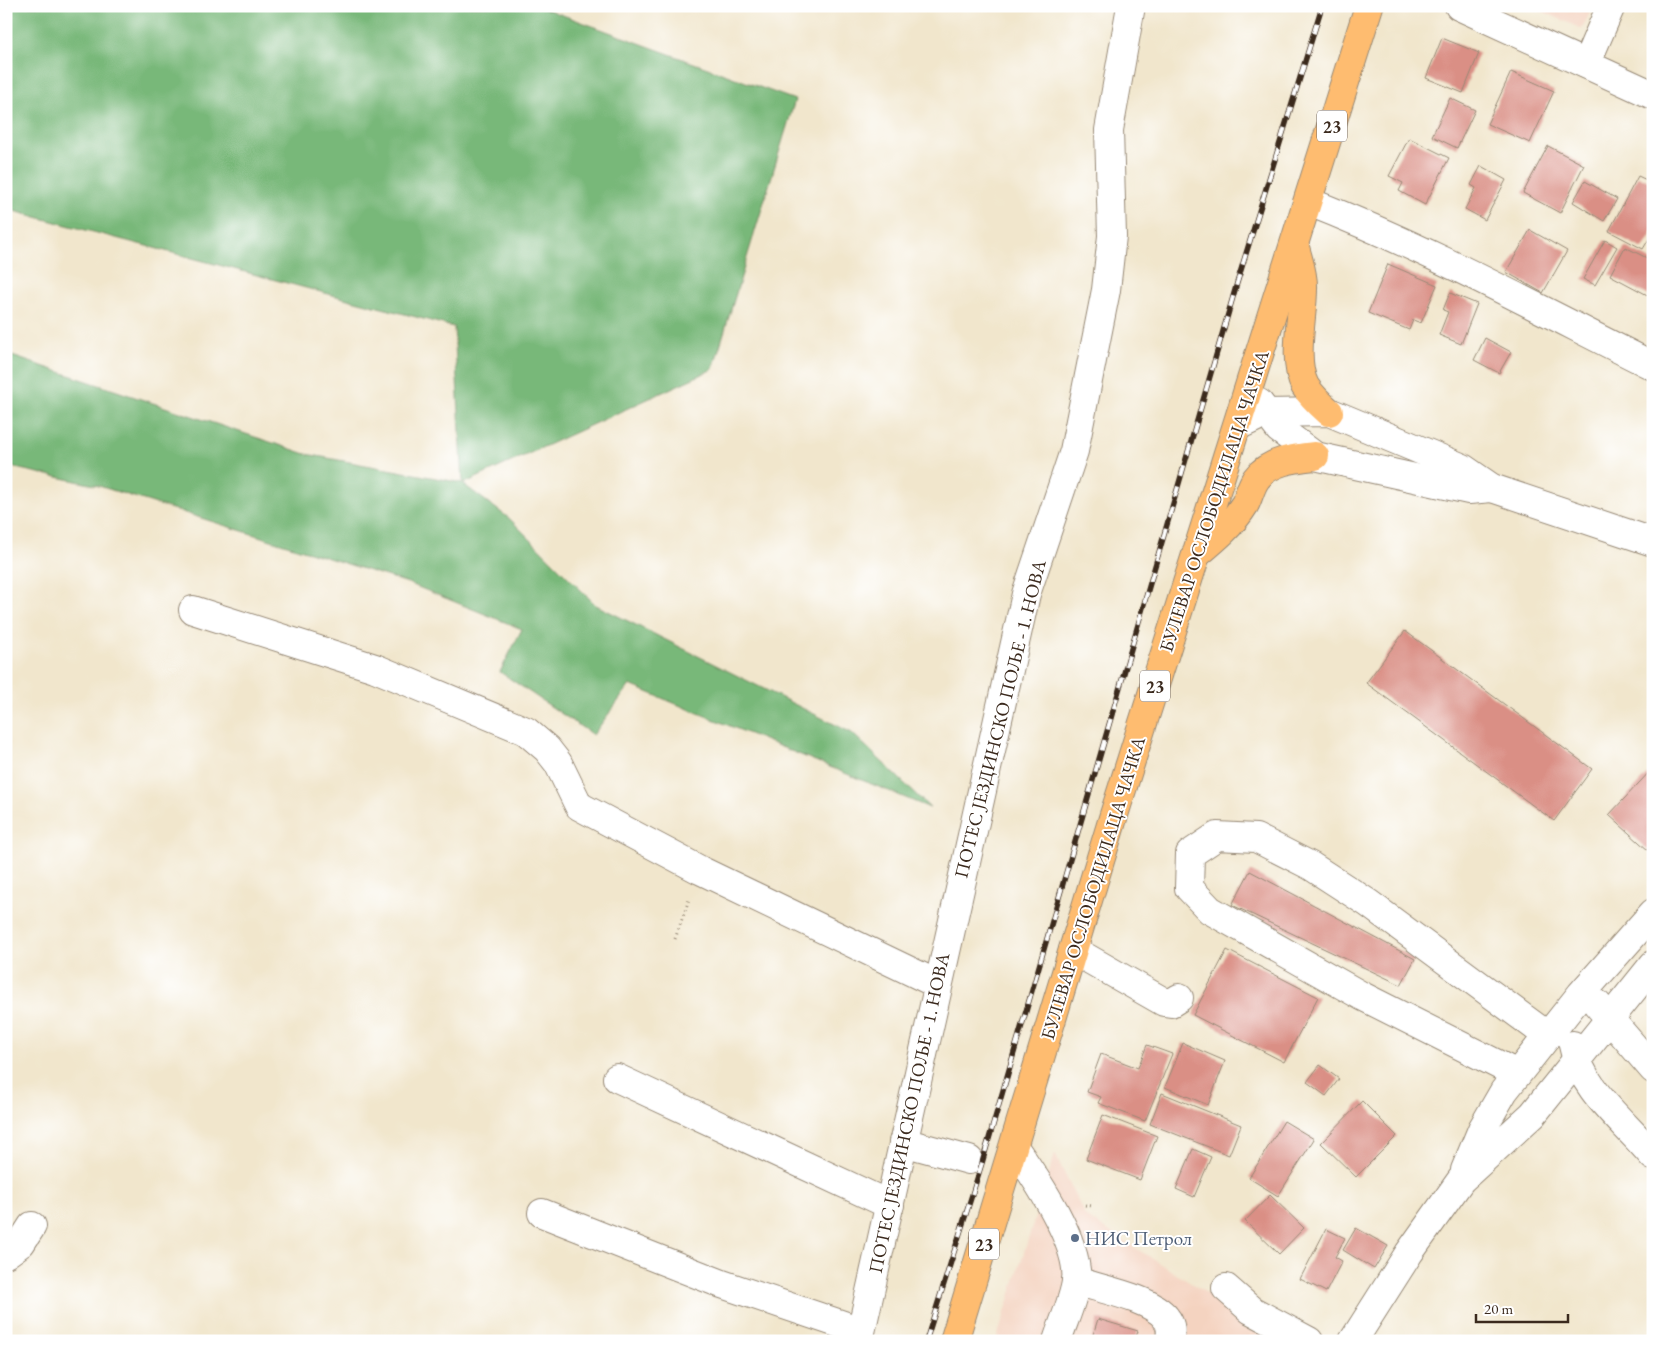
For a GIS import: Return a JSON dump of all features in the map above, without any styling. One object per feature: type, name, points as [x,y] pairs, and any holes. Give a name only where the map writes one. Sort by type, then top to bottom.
[{"type":"main road","name":"БУЛЕВАР ОСЛОБОДИЛАЦА ЧАЧКА","points":[[954,1341],[1073,950],[1369,6]]},
{"type":"main road","points":[[1295,245],[1304,286],[1299,346],[1304,384],[1313,397],[1328,412]]},
{"type":"main road","points":[[1197,554],[1223,533],[1245,504],[1256,479],[1270,467],[1289,459],[1315,456]]},
{"type":"street","name":"ПОТЕС ЈЕЗДИНСКО ПОЉЕ - 1. НОВА","points":[[860,1336],[937,984],[1026,594],[1074,451],[1102,309],[1112,236],[1109,130],[1131,6]]},
{"type":"street","points":[[1459,6],[1653,95]]},
{"type":"street","points":[[1586,64],[1611,6]]},
{"type":"street","points":[[1309,202],[1369,225],[1423,250],[1653,366]]},
{"type":"street","points":[[1251,382],[1256,399],[1265,413],[1279,429],[1315,456],[1469,490],[1492,488]]},
{"type":"street","points":[[1238,426],[1265,413],[1328,412],[1463,468],[1492,488],[1653,542]]},
{"type":"street","points":[[193,610],[375,668],[526,731],[547,749],[558,763],[580,806],[700,870],[937,984]]},
{"type":"street","points":[[1517,1074],[1362,996],[1210,910],[1189,888],[1190,854],[1217,836],[1256,838],[1311,866],[1368,903],[1548,1036]]},
{"type":"street","points":[[1353,1341],[1409,1253],[1460,1180],[1482,1129],[1504,1091],[1581,994],[1653,913]]},
{"type":"street","points":[[1073,950],[1164,1002],[1171,1003],[1179,998]]},
{"type":"street","points":[[1460,1180],[1533,1114],[1653,965]]},
{"type":"street","points":[[1581,994],[1597,1004],[1610,1017],[1653,1069]]},
{"type":"street","points":[[1581,994],[1574,1016],[1572,1039],[1576,1061],[1586,1080],[1653,1156]]},
{"type":"street","points":[[617,1078],[890,1205]]},
{"type":"street","points":[[903,1142],[970,1160]]},
{"type":"street","points":[[1014,1147],[1038,1180],[1053,1208],[1072,1257],[1076,1281],[1057,1341]]},
{"type":"street","points":[[542,1213],[860,1336]]},
{"type":"street","points":[[6,1254],[21,1243],[32,1226]]},
{"type":"street","points":[[1076,1281],[1142,1302],[1159,1311],[1168,1319],[1171,1329],[1170,1341]]},
{"type":"street","points":[[1226,1288],[1251,1310],[1309,1341]]},
{"type":"path","points":[[675,939],[700,870]]},
{"type":"shaded area","points":[[1531,6],[1593,6],[1582,29]]},
{"type":"shaded area","name":"НИС Петрол","points":[[1055,1154],[1085,1216],[1271,1334],[1269,1341],[996,1341]]},
{"type":"green space","points":[[6,6],[538,6],[795,100],[713,369],[463,484],[510,519],[596,605],[852,733],[930,808],[630,685],[593,735],[500,672],[522,629],[408,583],[99,486],[6,466],[6,354],[306,454],[463,483],[454,327],[6,209]]},
{"type":"building","points":[[1442,38],[1479,53],[1463,93],[1426,78]]},
{"type":"building","points":[[1511,72],[1554,91],[1530,143],[1487,124]]},
{"type":"building","points":[[1450,98],[1475,110],[1457,148],[1432,136]]},
{"type":"building","points":[[1409,138],[1449,158],[1425,205],[1399,191],[1403,183],[1389,176]]},
{"type":"building","points":[[1548,146],[1584,165],[1560,213],[1523,193]]},
{"type":"building","points":[[1481,166],[1506,180],[1485,220],[1465,209],[1476,188],[1471,185]]},
{"type":"building","points":[[1638,176],[1653,183],[1653,232],[1643,249],[1609,231]]},
{"type":"building","points":[[1585,181],[1617,199],[1604,221],[1573,202]]},
{"type":"building","points":[[1530,230],[1567,251],[1543,293],[1506,272]]},
{"type":"building","points":[[1605,240],[1617,247],[1595,285],[1583,279]]},
{"type":"building","points":[[1625,247],[1653,261],[1653,298],[1610,275]]},
{"type":"building","points":[[1388,264],[1437,285],[1421,323],[1413,320],[1409,330],[1368,313]]},
{"type":"building","points":[[1450,293],[1477,304],[1461,344],[1439,335],[1448,312],[1443,310]]},
{"type":"building","points":[[1485,338],[1511,352],[1499,373],[1474,360]]},
{"type":"building","points":[[1405,631],[1592,769],[1554,821],[1366,683]]},
{"type":"building","points":[[1653,768],[1653,847],[1649,851],[1609,815]]},
{"type":"building","points":[[1250,871],[1415,959],[1401,985],[1232,905]]},
{"type":"building","points":[[1227,950],[1318,997],[1284,1062],[1193,1015]]},
{"type":"building","points":[[1183,1043],[1225,1061],[1208,1105],[1165,1087]]},
{"type":"building","points":[[1147,1045],[1172,1054],[1145,1121],[1098,1103],[1101,1097],[1087,1092],[1101,1054],[1138,1068]]},
{"type":"building","points":[[1320,1065],[1339,1079],[1326,1096],[1307,1082]]},
{"type":"building","points":[[1162,1093],[1241,1125],[1229,1155],[1150,1124]]},
{"type":"building","points":[[1362,1101],[1397,1136],[1356,1177],[1321,1143]]},
{"type":"building","points":[[1103,1115],[1157,1136],[1140,1180],[1086,1159]]},
{"type":"building","points":[[1284,1121],[1314,1139],[1278,1196],[1249,1178]]},
{"type":"building","points":[[1193,1149],[1211,1157],[1194,1197],[1176,1189]]},
{"type":"building","points":[[1270,1195],[1304,1228],[1279,1254],[1245,1221]]},
{"type":"building","points":[[1356,1228],[1388,1246],[1374,1269],[1343,1250]]},
{"type":"building","points":[[1326,1229],[1345,1238],[1335,1257],[1342,1261],[1326,1292],[1300,1279]]},
{"type":"building","points":[[1098,1319],[1138,1331],[1135,1341],[1091,1341]]},
{"type":"railway","points":[[926,1341],[982,1163],[1237,283],[1322,6]]},
{"type":"place","name":"НИС Петрол","points":[[1075,1238]]}]
